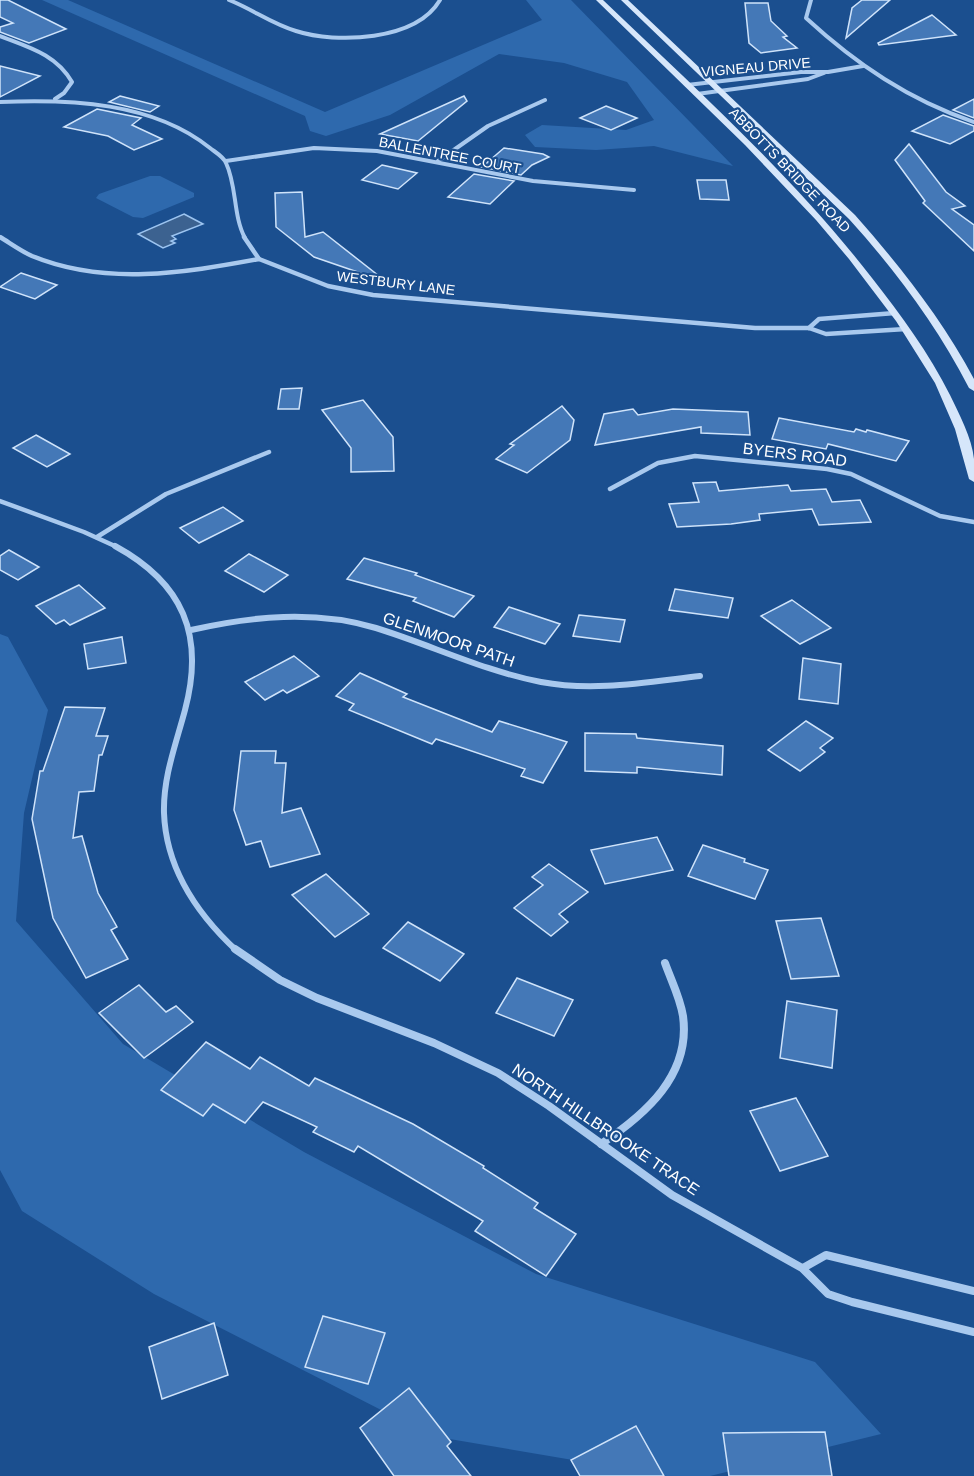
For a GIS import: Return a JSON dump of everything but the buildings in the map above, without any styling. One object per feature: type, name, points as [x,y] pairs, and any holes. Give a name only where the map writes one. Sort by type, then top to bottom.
[{"type":"main road","name":"ABBOTTS BRIDGE ROAD","points":[[599,0],[808,205],[849,251],[906,329],[948,398],[967,444],[974,479]]},
{"type":"main road","name":"ABBOTTS BRIDGE ROAD","points":[[624,0],[852,217],[888,257],[945,337],[974,388]]},
{"type":"street","points":[[229,0],[282,27],[340,40],[386,33],[413,24],[428,17],[440,0]]},
{"type":"street","points":[[811,0],[806,18],[863,66],[918,100],[974,122]]},
{"type":"street","points":[[0,36],[49,54],[67,69],[72,82],[64,93],[54,99]]},
{"type":"street","name":"VIGNEAU DRIVE","points":[[697,94],[808,79],[828,72],[863,66]]},
{"type":"street","name":"VIGNEAU DRIVE","points":[[687,85],[801,72],[828,72]]},
{"type":"street","points":[[0,102],[54,99],[113,108],[160,120],[190,132],[226,161],[243,235],[259,259],[166,274],[115,275],[47,262],[29,256],[0,237]]},
{"type":"street","points":[[438,161],[488,126],[545,100]]},
{"type":"street","name":"BALLENTREE COURT","points":[[226,161],[314,148],[377,151],[533,181],[634,190]]},
{"type":"street","name":"WESTBURY LANE","points":[[259,259],[307,280],[374,295],[755,328],[809,328],[826,334],[906,329]]},
{"type":"street","name":"WESTBURY LANE","points":[[809,328],[819,319],[895,313]]},
{"type":"street","points":[[98,537],[166,494],[270,452]]},
{"type":"street","name":"BYERS ROAD","points":[[610,489],[658,463],[695,456],[827,469],[851,474],[940,516],[974,522]]},
{"type":"street","name":"NORTH HILLBROOKE TRACE","points":[[0,501],[98,537],[134,556],[159,577],[180,603],[191,630],[195,654],[194,676],[171,758],[163,804],[170,852],[191,898],[223,939],[259,968],[301,993],[431,1041],[491,1069],[542,1100],[675,1197],[803,1268],[825,1294],[974,1332]]},
{"type":"street","name":"GLENMOOR PATH","points":[[191,630],[253,618],[319,617],[374,627],[491,670],[542,682],[610,686],[700,676]]},
{"type":"street","points":[[601,1143],[629,1126],[650,1107],[667,1086],[679,1059],[684,1036],[683,1015],[665,963]]},
{"type":"street","points":[[803,1268],[826,1256],[974,1291]]},
{"type":"shaded area","points":[[42,0],[68,0],[325,112],[542,20],[526,0],[571,0],[733,166],[654,146],[596,150],[535,147],[525,135],[542,125],[626,130],[654,120],[627,82],[564,63],[499,54],[390,115],[326,136],[310,131],[305,116]]},
{"type":"shaded area","points":[[150,176],[160,176],[194,193],[194,197],[143,218],[133,217],[96,198],[99,194]]},
{"type":"shaded area","points":[[184,214],[203,224],[172,236],[176,239],[171,241],[175,243],[163,248],[138,234]]},
{"type":"shaded area","points":[[0,634],[8,637],[48,710],[24,813],[16,921],[123,1044],[304,1152],[536,1274],[815,1362],[881,1434],[710,1476],[667,1476],[432,1436],[154,1294],[22,1211],[0,1170]]}]
